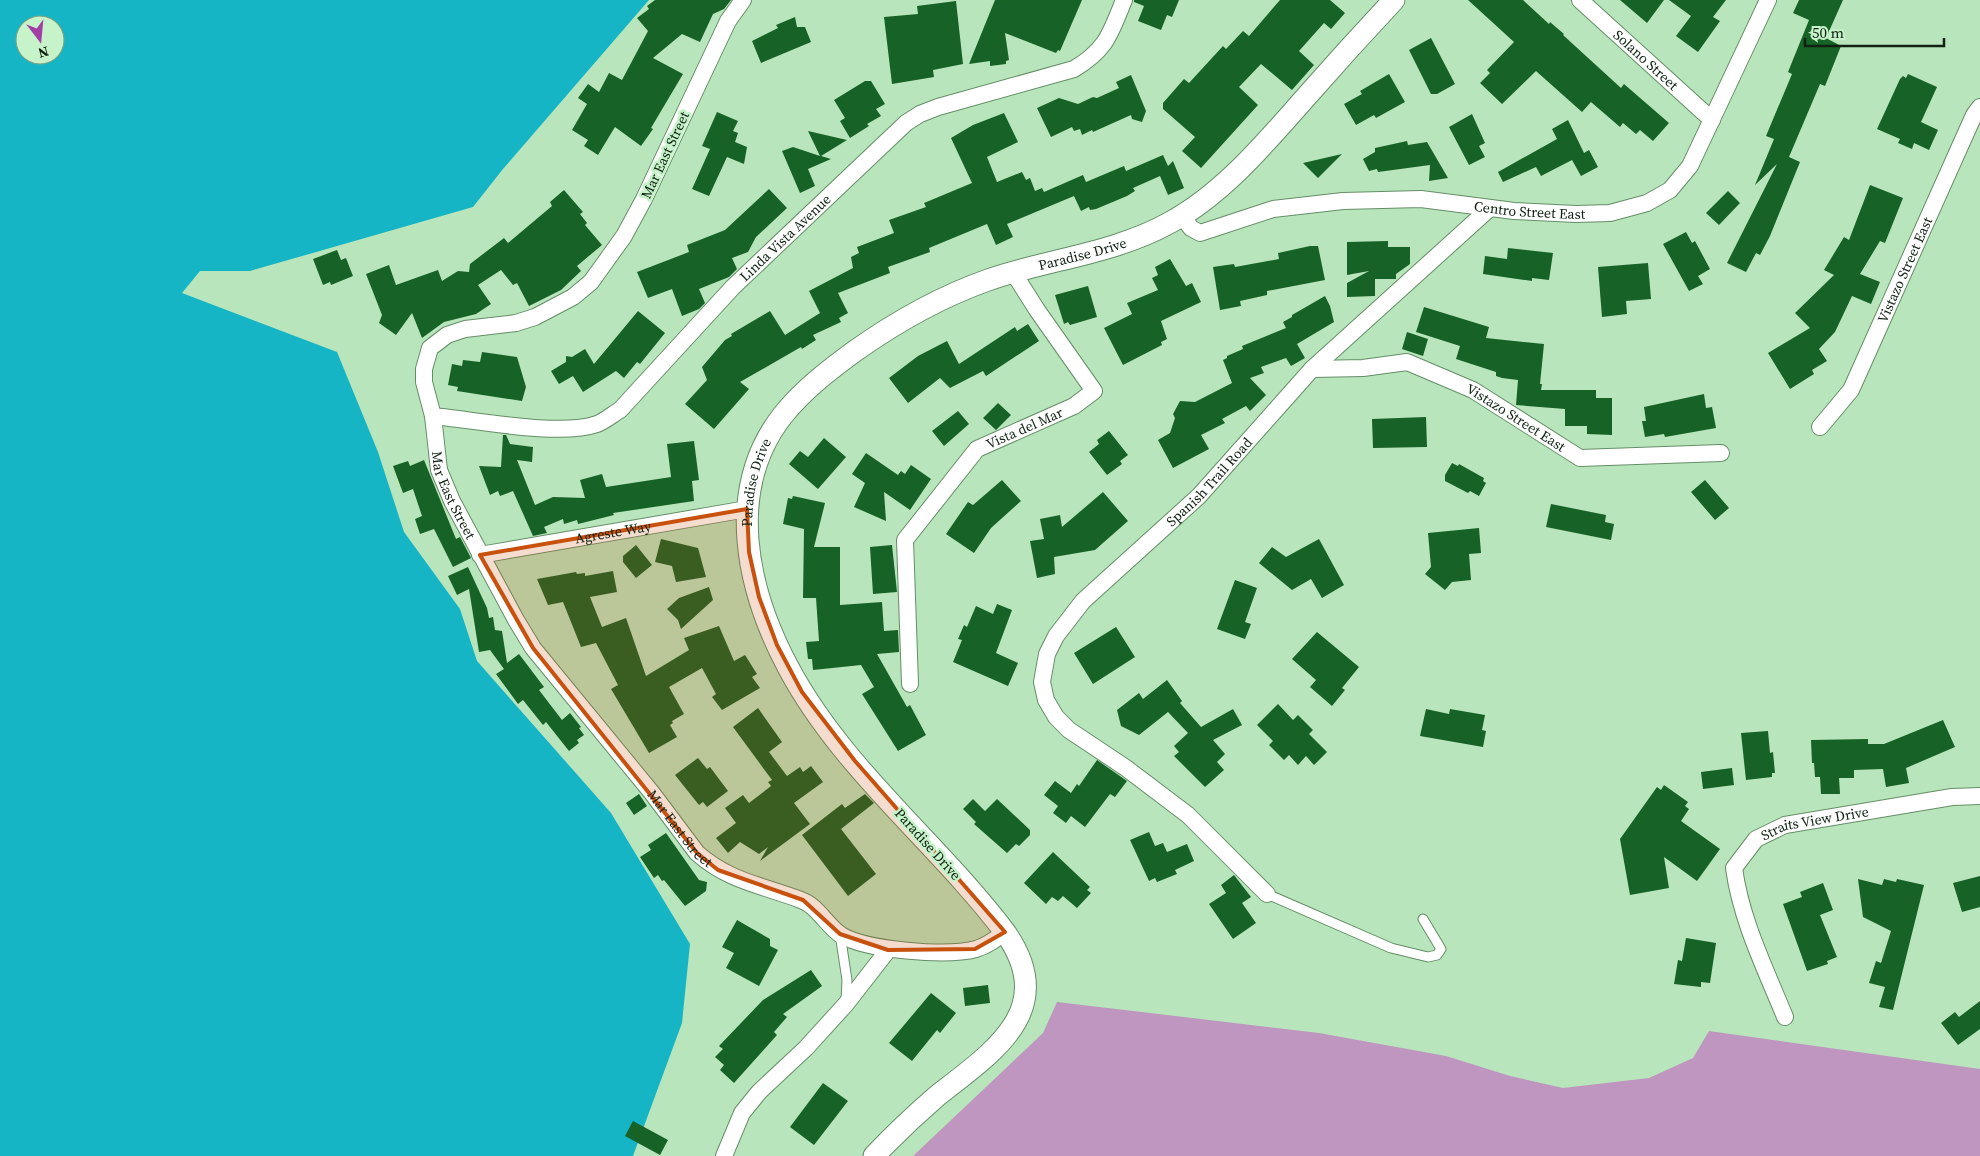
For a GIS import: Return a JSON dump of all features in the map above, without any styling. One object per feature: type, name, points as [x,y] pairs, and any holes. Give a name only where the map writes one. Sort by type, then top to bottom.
[{"type":"street","name":"Mar East Street","points":[[742,0],[728,20],[644,199],[608,260],[591,282],[573,298],[555,308],[516,323],[465,329],[447,335],[430,348],[424,369],[424,382],[433,416],[439,470],[452,501],[480,555],[533,648],[652,793],[697,853],[718,870],[738,880],[803,900],[820,913],[840,934],[888,950],[964,951],[984,946],[1006,932]]},
{"type":"street","name":"Linda Vista Avenue","points":[[433,416],[553,429],[578,428],[598,423],[620,410],[733,287],[906,123],[938,108],[1074,69],[1094,57],[1108,38],[1124,0]]},
{"type":"street","name":"Paradise Drive","points":[[874,1156],[914,1116],[989,1055],[1012,1030],[1024,1003],[1026,986],[1020,960],[1006,932],[855,762],[802,692],[777,644],[759,598],[749,552],[747,509],[752,476],[762,449],[783,415],[810,386],[859,348],[910,316],[965,289],[1014,272],[1128,242],[1182,216],[1212,193],[1257,151],[1394,0]]},
{"type":"street","name":"Solano Street","points":[[1580,0],[1712,120]]},
{"type":"street","name":"Centro Street East","points":[[1182,216],[1191,228],[1200,233],[1273,209],[1343,200],[1421,199],[1490,208],[1576,214],[1622,211],[1647,204],[1670,190],[1679,181],[1700,148],[1768,0]]},
{"type":"street","name":"Vistazo Street East","points":[[1820,427],[1851,390],[1974,115],[1980,107]]},
{"type":"street","name":"Spanish Trail Road","points":[[1267,894],[1188,815],[1126,768],[1069,730],[1049,709],[1042,682],[1047,654],[1056,636],[1083,601],[1199,496],[1312,369],[1490,208]]},
{"type":"street","name":"Vista del Mar","points":[[910,684],[905,540],[977,449],[1074,406],[1094,391],[1037,310],[1014,272]]},
{"type":"street","name":"Vistazo Street East","points":[[1312,369],[1363,368],[1407,362],[1473,390],[1580,458],[1721,453]]},
{"type":"street","name":"Agreste Way","points":[[480,555],[747,509]]},
{"type":"street","name":"Straits View Drive","points":[[1785,1017],[1754,943],[1737,894],[1734,868],[1756,838],[1785,825],[1952,797],[1980,796]]},
{"type":"street","points":[[724,1156],[742,1113],[759,1092],[806,1048],[846,1004],[888,950]]},
{"type":"lane","points":[[1267,894],[1391,948],[1428,957],[1437,955],[1441,949],[1423,919]]},
{"type":"lane","points":[[840,934],[847,980],[846,1004]]},
{"type":"highlighted area","points":[[747,509],[749,552],[759,597],[777,645],[802,692],[855,761],[1005,932],[975,949],[888,950],[840,934],[803,900],[718,870],[697,853],[533,648],[480,555]]},
{"type":"shaded area","points":[[1057,1002],[1319,1033],[1446,1056],[1510,1076],[1563,1088],[1649,1078],[1693,1058],[1709,1031],[1980,1069],[1980,1156],[913,1156],[1043,1033]]},
{"type":"water","points":[[0,0],[649,0],[503,169],[473,207],[250,271],[200,271],[182,293],[337,352],[378,452],[404,532],[460,609],[477,661],[611,813],[690,944],[682,1023],[633,1156],[0,1156]]},
{"type":"building","points":[[655,0],[731,0],[724,9],[713,14],[700,42],[682,34],[653,58],[683,74],[651,128],[653,129],[641,146],[615,127],[598,155],[584,146],[588,140],[572,130],[587,104],[578,98],[588,84],[599,92],[609,73],[622,80],[648,31],[637,18],[649,9],[647,6]]},
{"type":"building","points":[[995,0],[1082,0],[1060,51],[1058,50],[1056,53],[1005,33],[1009,60],[1006,61],[1006,64],[990,66],[990,61],[969,64]]},
{"type":"building","points":[[1134,0],[1179,0],[1172,17],[1167,15],[1161,30],[1138,21],[1144,6],[1134,2]]},
{"type":"building","points":[[1280,0],[1330,0],[1345,13],[1331,29],[1324,23],[1299,51],[1314,65],[1292,90],[1261,64],[1239,87],[1258,105],[1201,168],[1182,151],[1195,137],[1163,109],[1163,103],[1184,79],[1189,83],[1223,46],[1226,49],[1243,31],[1249,36]]},
{"type":"building","points":[[1468,0],[1523,0],[1549,24],[1550,22],[1564,34],[1621,88],[1624,84],[1669,123],[1653,141],[1640,130],[1636,134],[1623,123],[1620,127],[1591,102],[1582,112],[1536,71],[1502,104],[1480,83],[1490,73],[1487,70],[1514,42]]},
{"type":"building","points":[[1620,0],[1664,0],[1647,23]]},
{"type":"building","points":[[1669,0],[1726,0],[1713,17],[1720,21],[1698,52],[1676,36],[1691,16]]},
{"type":"building","points":[[1799,0],[1843,0],[1826,38],[1841,46],[1825,86],[1820,84],[1789,157],[1800,162],[1770,236],[1760,255],[1756,253],[1746,272],[1727,263],[1777,164],[1755,185],[1774,139],[1766,136],[1792,74],[1788,72],[1809,20],[1793,13]]},
{"type":"building","points":[[956,1],[963,64],[933,70],[934,77],[892,84],[884,17],[918,14],[917,6]]},
{"type":"building","points":[[795,17],[797,27],[805,27],[811,42],[761,63],[752,41],[778,28],[776,25]]},
{"type":"building","points":[[1431,38],[1455,84],[1437,94],[1431,94],[1409,50]]},
{"type":"building","points":[[1389,74],[1405,102],[1376,118],[1374,115],[1356,125],[1344,104],[1362,94],[1360,91]]},
{"type":"building","points":[[1908,74],[1937,87],[1921,122],[1938,130],[1929,150],[1914,143],[1912,149],[1898,143],[1900,139],[1877,129],[1900,79],[1903,76],[1906,78]]},
{"type":"building","points":[[1131,75],[1146,111],[1142,122],[1132,119],[1131,115],[1093,132],[1092,130],[1082,135],[1080,129],[1074,131],[1072,127],[1051,137],[1037,108],[1059,98],[1078,104],[1093,97],[1097,98],[1119,88],[1116,82]]},
{"type":"building","points":[[865,81],[871,81],[885,104],[876,109],[881,116],[867,124],[869,126],[850,138],[840,121],[845,118],[834,100]]},
{"type":"building","points":[[717,112],[738,121],[733,131],[738,133],[735,142],[747,147],[744,164],[727,157],[709,196],[692,189],[710,149],[702,146]]},
{"type":"building","points":[[1004,113],[1018,142],[987,157],[997,182],[1022,172],[1026,180],[1030,178],[1035,191],[1042,188],[1044,192],[1083,175],[1086,182],[1124,166],[1126,171],[1163,155],[1168,166],[1173,161],[1184,188],[1168,195],[1160,176],[1133,188],[1135,191],[1127,196],[1096,209],[1090,210],[1089,207],[1081,211],[1074,196],[1007,224],[1013,237],[996,245],[987,224],[929,248],[930,252],[888,267],[890,273],[838,293],[848,313],[839,318],[841,322],[813,335],[816,340],[802,349],[801,347],[740,382],[749,389],[714,429],[685,404],[707,380],[702,367],[725,340],[732,336],[731,334],[770,311],[785,335],[820,313],[809,291],[853,268],[851,257],[859,253],[857,247],[894,233],[889,220],[926,207],[924,203],[972,183],[951,138],[973,125]]},
{"type":"building","points":[[1472,114],[1485,143],[1479,146],[1485,157],[1469,165],[1449,127]]},
{"type":"building","points":[[1568,120],[1584,153],[1589,150],[1598,167],[1581,176],[1572,160],[1541,176],[1536,167],[1503,182],[1498,172],[1557,139],[1552,129]]},
{"type":"building","points":[[808,131],[847,140],[821,156],[831,159],[808,169],[815,186],[800,193],[782,151],[793,147],[820,156]]},
{"type":"building","points":[[1407,141],[1408,145],[1427,142],[1448,178],[1429,181],[1430,165],[1378,172],[1377,169],[1369,171],[1363,159],[1375,152],[1375,148]]},
{"type":"building","points":[[1342,154],[1318,178],[1303,163]]},
{"type":"building","points":[[1870,185],[1903,198],[1885,243],[1880,241],[1860,274],[1880,282],[1871,304],[1852,296],[1835,332],[1819,349],[1827,361],[1812,370],[1814,374],[1790,389],[1768,353],[1810,328],[1795,313],[1834,275],[1824,270],[1844,237],[1849,240]]},
{"type":"building","points":[[769,189],[787,208],[756,237],[748,252],[732,258],[737,269],[729,277],[699,289],[705,303],[699,309],[682,316],[672,289],[648,298],[637,272],[689,252],[687,245],[725,230]]},
{"type":"building","points":[[564,190],[583,212],[580,214],[587,223],[585,225],[602,245],[577,266],[581,271],[561,290],[529,306],[517,283],[513,285],[501,270],[478,285],[491,304],[476,314],[444,322],[422,338],[412,313],[396,335],[379,323],[382,315],[366,274],[389,265],[396,285],[438,270],[442,281],[458,271],[469,272],[470,264],[504,238],[508,243],[552,206],[550,202]]},
{"type":"building","points":[[1728,191],[1740,203],[1719,225],[1706,213]]},
{"type":"building","points":[[1686,232],[1692,243],[1695,241],[1710,269],[1698,276],[1703,284],[1689,291],[1663,244]]},
{"type":"building","points":[[1388,241],[1388,247],[1410,247],[1410,264],[1396,274],[1396,279],[1375,279],[1375,296],[1347,297],[1347,283],[1369,271],[1347,275],[1347,242]]},
{"type":"building","points":[[1318,246],[1325,280],[1267,291],[1267,295],[1240,301],[1241,306],[1220,310],[1213,267],[1234,264],[1235,267],[1279,259],[1278,253]]},
{"type":"building","points":[[1508,248],[1553,253],[1549,280],[1532,278],[1532,281],[1483,274],[1485,256],[1507,259]]},
{"type":"building","points":[[337,250],[341,260],[346,258],[353,276],[331,285],[330,282],[323,285],[313,259]]},
{"type":"building","points":[[1170,259],[1186,286],[1192,283],[1201,302],[1161,321],[1167,339],[1161,342],[1162,345],[1123,365],[1104,328],[1132,314],[1127,303],[1158,290],[1152,278],[1158,275],[1155,267]]},
{"type":"building","points":[[1648,263],[1651,299],[1626,301],[1627,314],[1602,317],[1598,267]]},
{"type":"building","points":[[1088,286],[1097,317],[1070,325],[1068,322],[1064,324],[1055,295]]},
{"type":"building","points":[[1325,296],[1334,322],[1297,344],[1305,358],[1291,366],[1286,358],[1261,367],[1264,373],[1250,378],[1266,395],[1250,411],[1246,406],[1222,419],[1225,423],[1201,435],[1209,449],[1173,468],[1158,440],[1170,433],[1175,418],[1173,414],[1180,401],[1195,402],[1232,383],[1223,360],[1227,356],[1243,349],[1242,346],[1286,328],[1283,322]]},
{"type":"building","points":[[1424,307],[1489,327],[1486,338],[1544,344],[1541,390],[1596,390],[1596,398],[1612,398],[1612,435],[1587,434],[1587,426],[1565,426],[1565,409],[1516,405],[1518,380],[1496,376],[1496,372],[1456,359],[1460,346],[1416,332]]},
{"type":"building","points":[[638,311],[665,333],[640,364],[637,362],[624,378],[616,371],[583,392],[573,376],[559,384],[551,371],[566,362],[566,356],[572,357],[585,349],[594,364]]},
{"type":"building","points":[[1028,324],[1039,341],[986,376],[983,371],[950,388],[940,378],[908,403],[889,378],[918,356],[947,341],[959,364],[1015,327],[1017,331]]},
{"type":"building","points":[[1407,332],[1428,339],[1423,356],[1402,349]]},
{"type":"building","points":[[482,352],[517,357],[526,387],[522,401],[457,391],[458,387],[448,385],[452,364],[462,366],[463,360],[480,362]]},
{"type":"building","points":[[1704,394],[1706,408],[1712,407],[1716,428],[1665,437],[1664,434],[1645,437],[1642,421],[1646,421],[1644,407]]},
{"type":"building","points":[[998,403],[1011,415],[996,430],[983,418]]},
{"type":"building","points":[[958,411],[969,424],[944,446],[932,431]]},
{"type":"building","points":[[1426,417],[1427,447],[1373,448],[1372,419]]},
{"type":"building","points":[[1109,431],[1128,455],[1120,461],[1122,464],[1107,475],[1089,452],[1099,444],[1097,440]]},
{"type":"building","points":[[503,435],[506,435],[510,444],[533,447],[532,462],[517,460],[535,505],[553,497],[585,498],[580,480],[602,474],[606,487],[671,477],[667,444],[694,441],[699,480],[692,481],[694,501],[613,513],[614,515],[578,524],[577,520],[564,524],[563,519],[544,527],[547,533],[533,536],[513,491],[500,496],[498,491],[490,495],[479,466],[501,467]]},
{"type":"building","points":[[824,438],[846,457],[818,489],[789,464],[800,451],[808,457]]},
{"type":"building","points":[[866,453],[898,475],[901,471],[905,474],[911,465],[931,479],[910,510],[884,492],[886,521],[854,507],[865,483],[852,474]]},
{"type":"building","points":[[424,460],[456,539],[460,537],[471,558],[453,567],[434,529],[420,534],[415,519],[422,516],[413,489],[403,493],[393,466],[408,461],[410,466]]},
{"type":"building","points":[[1452,463],[1458,466],[1459,464],[1484,478],[1483,481],[1486,483],[1479,496],[1470,491],[1468,493],[1445,481],[1445,475]]},
{"type":"building","points":[[1002,480],[1021,501],[991,528],[974,553],[946,534],[968,502],[973,505]]},
{"type":"building","points":[[1705,480],[1729,508],[1715,520],[1691,492]]},
{"type":"building","points":[[1103,492],[1128,521],[1095,550],[1054,557],[1055,574],[1037,578],[1030,541],[1044,539],[1040,519],[1060,515],[1062,527]]},
{"type":"building","points":[[793,496],[825,503],[814,547],[840,547],[840,605],[882,602],[884,631],[898,630],[899,652],[877,654],[907,707],[910,705],[926,735],[898,751],[862,694],[874,687],[861,665],[813,670],[812,659],[808,659],[806,642],[819,641],[816,598],[803,598],[804,529],[783,524],[788,498],[792,499]]},
{"type":"building","points":[[1551,504],[1606,515],[1605,522],[1614,524],[1611,540],[1546,527]]},
{"type":"building","points":[[1479,528],[1481,553],[1469,554],[1471,580],[1452,582],[1445,590],[1425,574],[1431,567],[1428,533]]},
{"type":"building","points":[[661,539],[698,548],[706,577],[676,582],[672,566],[655,562]]},
{"type":"building","points":[[1319,539],[1344,585],[1322,598],[1311,579],[1292,590],[1259,563],[1272,547],[1286,557]]},
{"type":"building","points":[[636,545],[652,565],[636,578],[623,562],[623,556]]},
{"type":"building","points":[[892,545],[897,592],[873,594],[870,547]]},
{"type":"building","points":[[468,567],[487,608],[489,618],[493,617],[495,630],[502,631],[507,663],[519,654],[544,687],[539,690],[562,720],[570,713],[581,727],[579,728],[584,735],[577,740],[579,743],[569,751],[546,722],[543,725],[523,700],[518,704],[496,674],[504,669],[490,650],[479,652],[469,589],[457,595],[448,576]]},
{"type":"building","points":[[613,571],[617,592],[590,597],[602,627],[626,618],[646,676],[689,650],[684,638],[719,626],[734,661],[745,655],[757,674],[752,677],[760,688],[722,710],[712,697],[716,694],[702,668],[669,687],[684,714],[672,721],[673,723],[670,725],[677,737],[649,753],[611,689],[618,685],[596,643],[581,647],[563,602],[548,605],[537,579],[576,572],[577,574],[585,573],[585,576]]},
{"type":"building","points":[[1235,580],[1257,588],[1245,622],[1251,624],[1245,639],[1217,629]]},
{"type":"building","points":[[709,587],[713,600],[681,629],[678,620],[667,609],[679,598]]},
{"type":"building","points":[[997,604],[1012,610],[996,653],[1018,663],[1008,686],[953,662],[962,640],[958,639],[964,625],[967,627],[976,606],[993,614]]},
{"type":"building","points":[[1116,627],[1135,657],[1093,684],[1074,653]]},
{"type":"building","points":[[1317,632],[1359,667],[1342,688],[1345,690],[1332,706],[1310,687],[1316,680],[1292,659]]},
{"type":"building","points":[[1167,680],[1182,701],[1180,703],[1201,727],[1233,709],[1242,725],[1213,740],[1225,754],[1217,762],[1224,770],[1205,787],[1174,756],[1179,752],[1174,746],[1188,733],[1168,712],[1139,735],[1121,726],[1117,710],[1139,693],[1143,699]]},
{"type":"building","points":[[1278,704],[1293,720],[1298,715],[1313,730],[1309,734],[1327,752],[1314,765],[1306,756],[1298,765],[1289,755],[1284,760],[1269,745],[1273,741],[1257,725]]},
{"type":"building","points":[[758,708],[782,742],[769,752],[787,776],[800,767],[803,772],[811,766],[823,782],[794,803],[810,824],[760,861],[768,847],[759,854],[740,842],[728,853],[716,838],[736,823],[725,808],[743,795],[749,803],[771,786],[768,782],[772,780],[733,727]]},
{"type":"building","points":[[1426,709],[1449,714],[1450,709],[1485,715],[1482,730],[1486,731],[1483,747],[1420,736]]},
{"type":"building","points":[[1943,720],[1955,747],[1906,768],[1909,783],[1886,787],[1883,769],[1854,770],[1854,778],[1839,778],[1840,794],[1821,794],[1820,777],[1815,777],[1814,763],[1812,763],[1811,740],[1868,739],[1868,744],[1884,744]]},
{"type":"building","points":[[1768,731],[1770,753],[1773,752],[1775,773],[1772,773],[1772,777],[1746,780],[1741,733]]},
{"type":"building","points":[[698,758],[707,769],[710,767],[728,791],[707,807],[703,802],[699,805],[675,775]]},
{"type":"building","points":[[1097,760],[1127,781],[1115,797],[1110,794],[1085,827],[1071,816],[1066,823],[1053,813],[1058,806],[1044,795],[1055,781],[1071,793],[1077,784],[1079,786]]},
{"type":"building","points":[[1732,768],[1734,785],[1703,789],[1701,772]]},
{"type":"building","points":[[1664,785],[1688,802],[1685,806],[1689,809],[1681,821],[1720,849],[1697,881],[1664,857],[1669,888],[1630,895],[1620,839],[1657,787],[1661,790]]},
{"type":"building","points":[[639,794],[647,806],[634,815],[626,803]]},
{"type":"building","points":[[865,794],[874,803],[841,829],[876,874],[848,896],[802,835],[842,804],[845,808]]},
{"type":"building","points":[[973,799],[985,811],[997,799],[1030,830],[1030,835],[1019,846],[1016,844],[1007,853],[974,824],[976,822],[963,809]]},
{"type":"building","points":[[1149,832],[1155,846],[1163,843],[1167,852],[1187,844],[1194,861],[1175,870],[1177,874],[1157,882],[1155,878],[1149,881],[1130,840]]},
{"type":"building","points":[[666,833],[699,880],[707,882],[706,891],[685,906],[664,880],[662,881],[658,875],[654,878],[640,857],[651,850],[648,845]]},
{"type":"building","points":[[1053,852],[1090,887],[1087,890],[1091,893],[1077,908],[1063,896],[1058,901],[1052,897],[1046,904],[1024,883]]},
{"type":"building","points":[[1234,875],[1251,897],[1242,903],[1256,923],[1233,939],[1209,904],[1226,893],[1221,885]]},
{"type":"building","points":[[1980,876],[1980,907],[1962,912],[1953,883]]},
{"type":"building","points":[[1858,879],[1882,885],[1884,879],[1896,882],[1897,879],[1924,885],[1893,1010],[1879,1007],[1885,987],[1869,983],[1876,961],[1881,963],[1891,931],[1863,917]]},
{"type":"building","points":[[1823,883],[1833,910],[1820,915],[1837,957],[1827,961],[1828,964],[1807,971],[1783,904],[1802,897],[1800,892]]},
{"type":"building","points":[[737,920],[770,939],[770,946],[778,950],[759,986],[726,968],[734,953],[722,947]]},
{"type":"building","points":[[1686,938],[1716,943],[1710,983],[1701,982],[1701,987],[1674,984],[1678,960],[1682,961]]},
{"type":"building","points":[[811,970],[822,986],[783,1014],[787,1017],[774,1032],[777,1035],[734,1083],[720,1070],[724,1065],[715,1057],[723,1049],[719,1046],[763,1000]]},
{"type":"building","points":[[988,985],[990,1003],[965,1006],[963,988]]},
{"type":"building","points":[[931,993],[956,1013],[940,1033],[937,1030],[912,1061],[889,1043]]},
{"type":"building","points":[[1980,1001],[1980,1029],[1958,1045],[1941,1023],[1955,1012],[1959,1017]]},
{"type":"building","points":[[823,1083],[848,1101],[814,1145],[790,1127]]},
{"type":"building","points":[[633,1121],[668,1140],[660,1155],[625,1136]]}]
